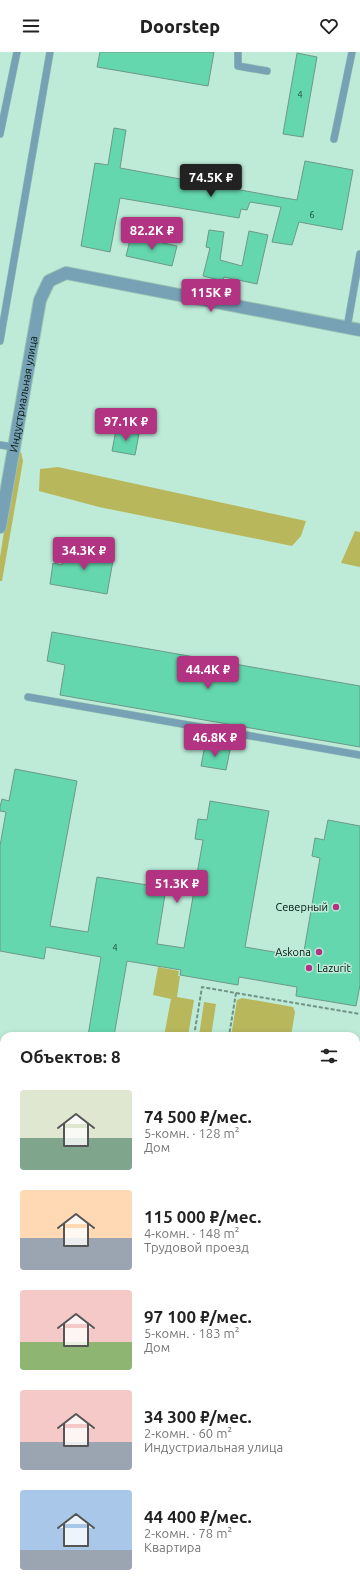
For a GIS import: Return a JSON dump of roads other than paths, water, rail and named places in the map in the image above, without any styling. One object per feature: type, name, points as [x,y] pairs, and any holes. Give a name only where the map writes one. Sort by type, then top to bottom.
[{"type":"street","name":"Индустриальная улица","points":[[0,527],[40,300],[49,281],[66,273],[347,328]]},
{"type":"street","points":[[347,328],[360,330]]},
{"type":"lane","points":[[0,134],[17,52]]},
{"type":"lane","points":[[0,341],[50,52]]},
{"type":"lane","points":[[238,52],[238,66],[267,71]]},
{"type":"lane","points":[[334,139],[352,52]]},
{"type":"lane","points":[[347,328],[360,254]]},
{"type":"lane","points":[[0,445],[14,447]]},
{"type":"lane","points":[[28,697],[360,755]]},
{"type":"place","name":"Северный","points":[[336,907]]},
{"type":"place","name":"Askona","points":[[319,952]]},
{"type":"place","name":"Lazurit","points":[[309,968]]}]
